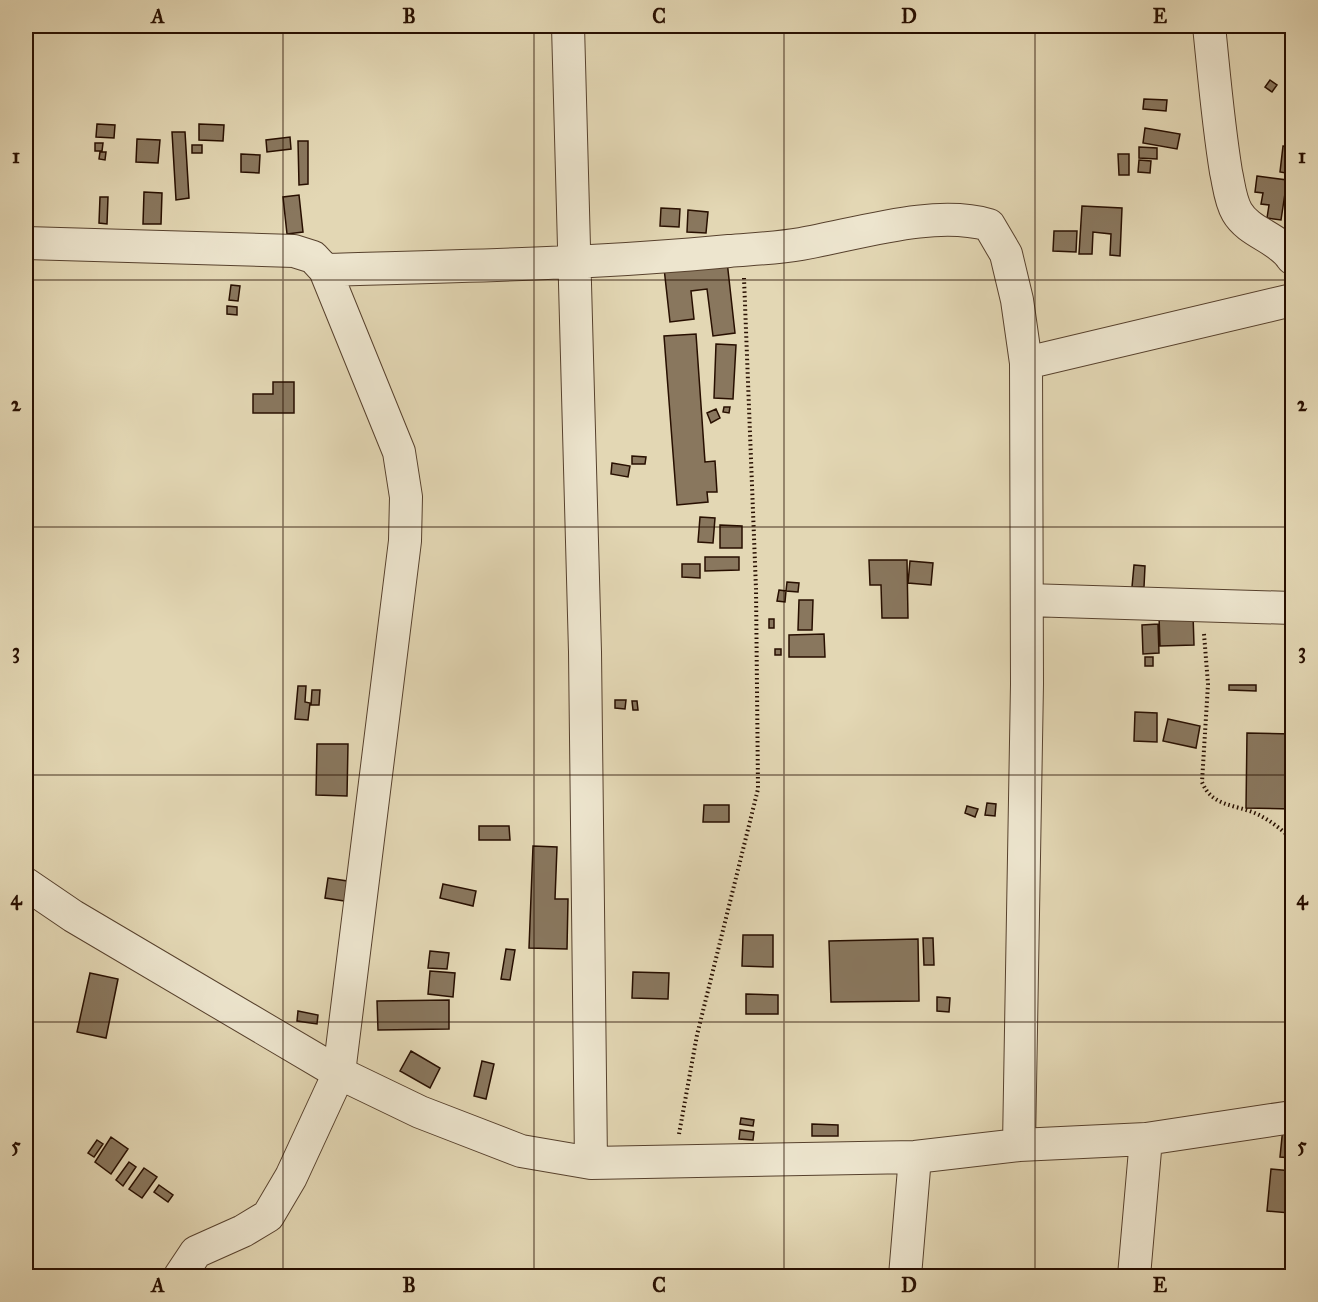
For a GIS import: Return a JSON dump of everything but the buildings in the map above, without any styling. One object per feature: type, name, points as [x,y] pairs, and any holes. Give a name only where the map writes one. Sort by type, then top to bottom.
[{"type":"street","points":[[568,26],[585,652],[591,1163]]},
{"type":"street","points":[[1209,26],[1222,145],[1237,212],[1247,224],[1280,244],[1293,258]]},
{"type":"street","points":[[325,270],[575,261],[743,250],[798,244],[916,223],[971,220],[989,225],[1006,254],[1026,363],[1027,600],[1019,1145]]},
{"type":"street","points":[[26,243],[294,251],[313,257],[325,270],[399,452],[406,497],[403,553],[339,1073],[291,1177],[268,1216],[243,1231],[196,1252],[180,1276]]},
{"type":"street","points":[[1026,363],[1100,343],[1293,300]]},
{"type":"street","points":[[1027,600],[1202,603],[1293,608]]},
{"type":"street","points":[[26,884],[73,916],[339,1073],[462,1130],[520,1151],[591,1163],[915,1156],[1019,1145],[1146,1139],[1293,1117]]},
{"type":"street","points":[[1134,1276],[1146,1139]]},
{"type":"street","points":[[905,1276],[915,1156]]},
{"type":"path","points":[[674,1161],[697,1035],[758,789],[756,589],[743,250]]},
{"type":"path","points":[[1202,603],[1208,684],[1202,782],[1214,801],[1258,814],[1293,839]]}]
